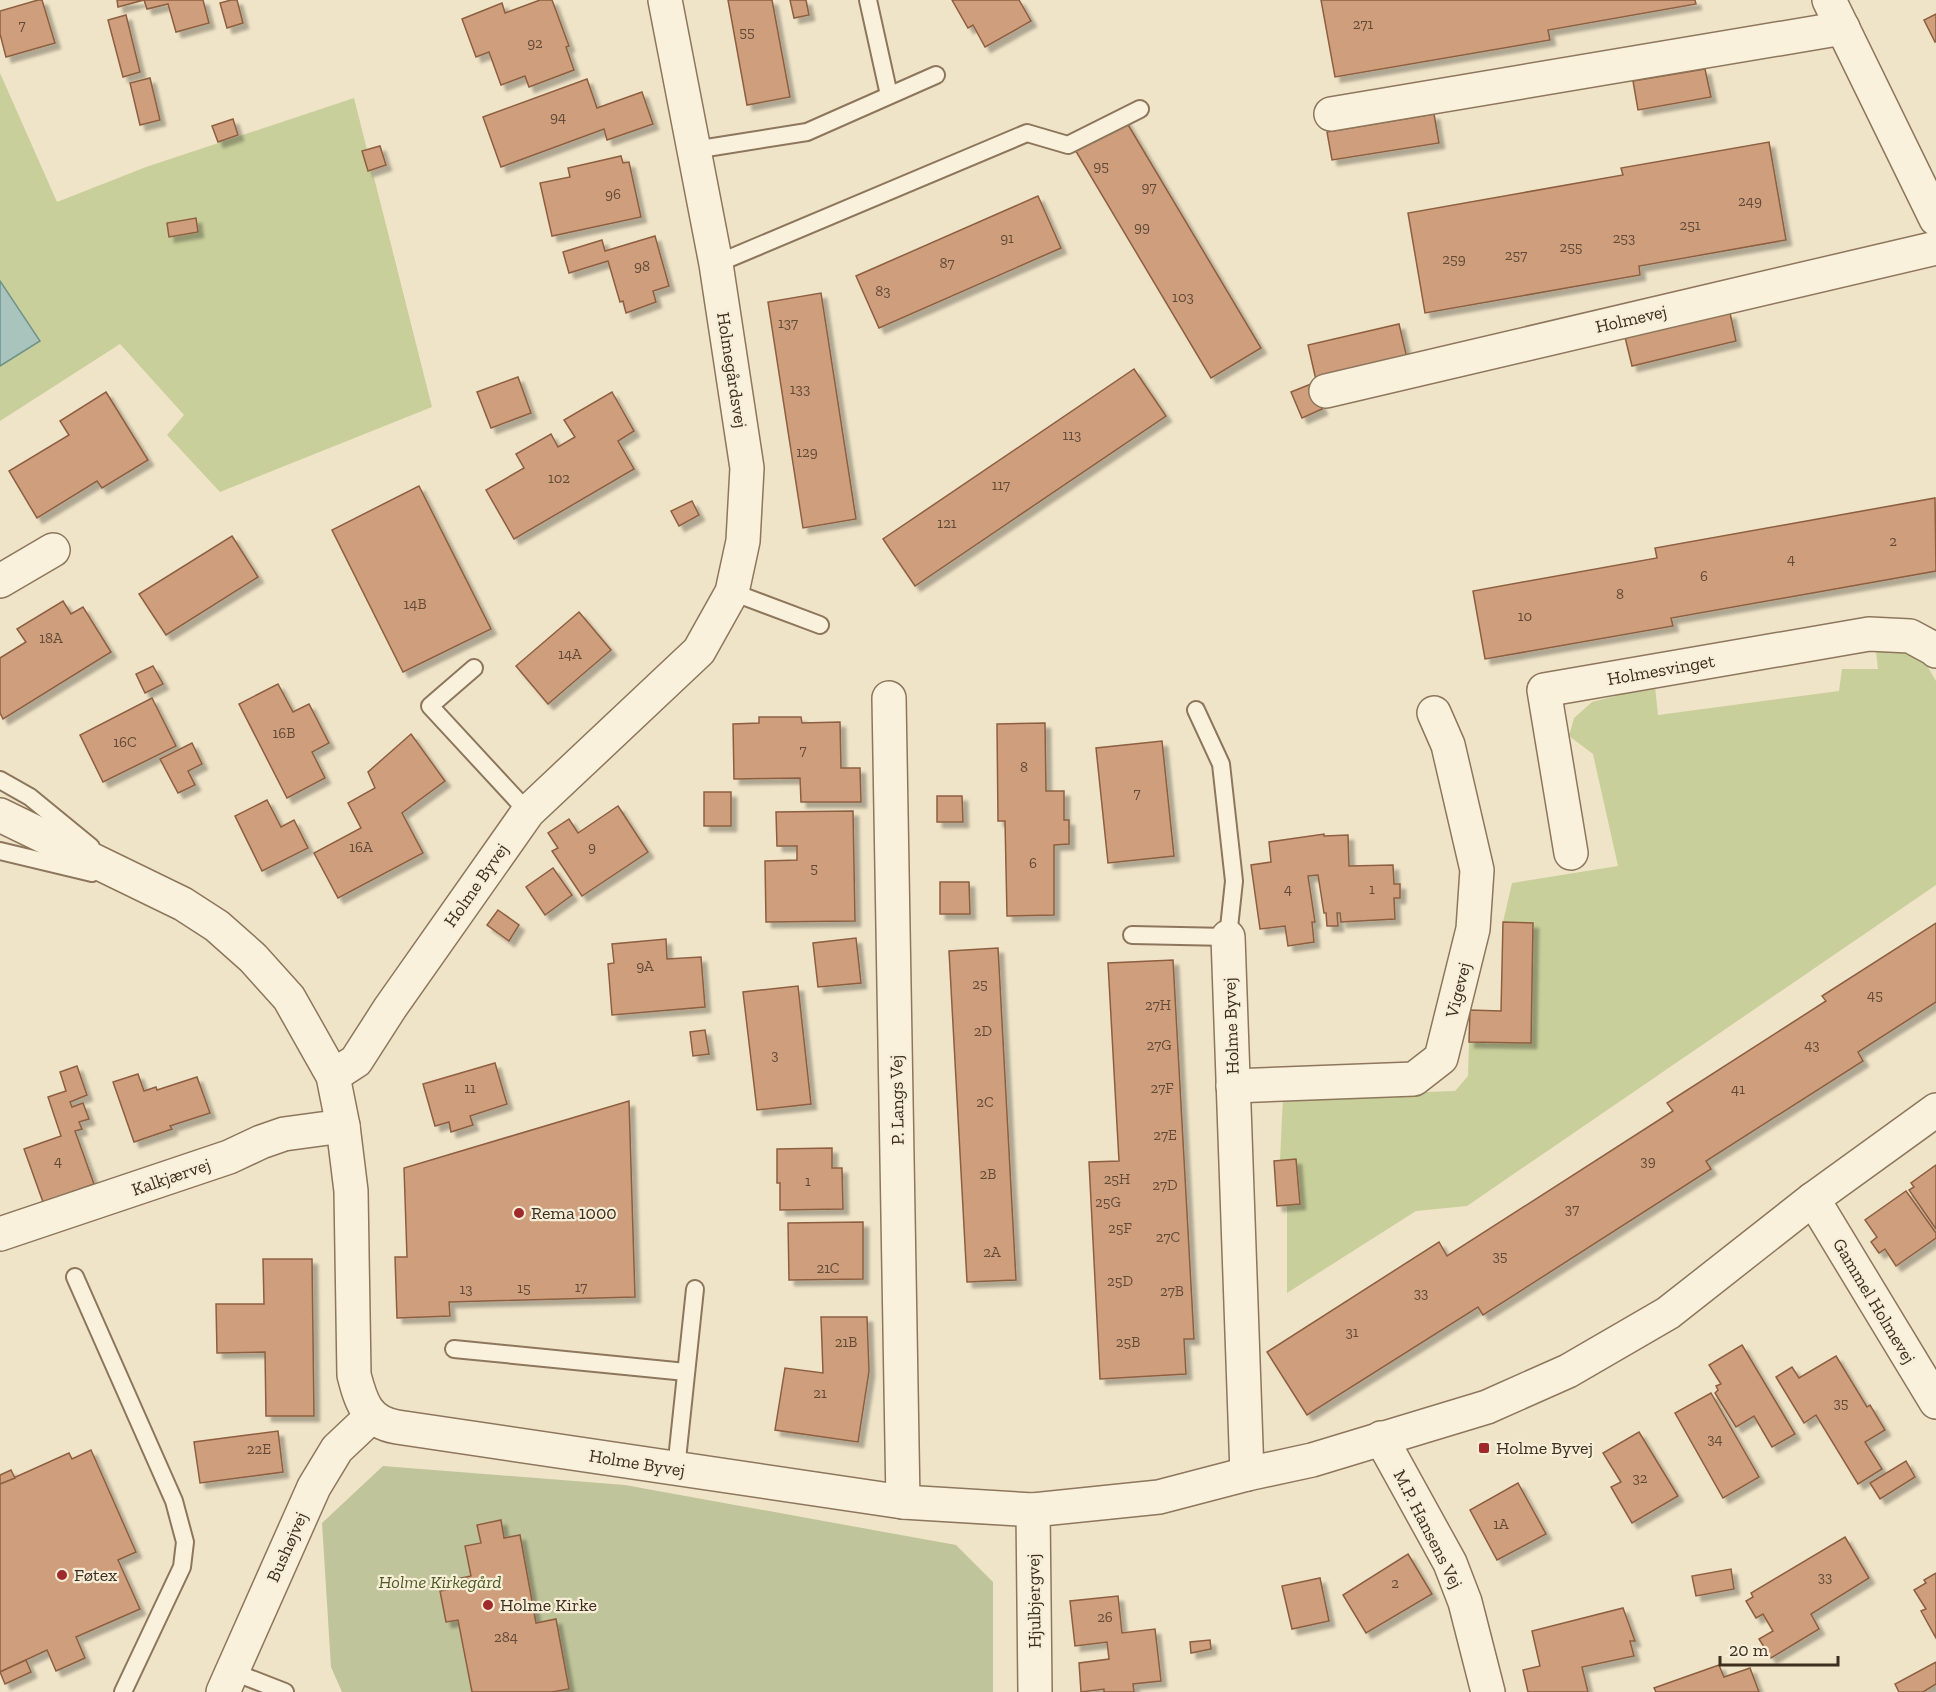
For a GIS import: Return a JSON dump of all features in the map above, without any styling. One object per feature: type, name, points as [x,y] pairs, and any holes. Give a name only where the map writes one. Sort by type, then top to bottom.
[{"type":"street","name":"Holmegårdsvej","points":[[638,710],[699,651],[732,592],[743,541],[747,468],[716,264],[665,0]]},
{"type":"street","points":[[1331,114],[1836,14],[1936,219]]},
{"type":"street","name":"Holmevej","points":[[1326,391],[1936,248]]},
{"type":"street","points":[[0,581],[53,550]]},
{"type":"street","name":"Holmesvinget","points":[[1571,853],[1544,690],[1869,634],[1910,636],[1936,651]]},
{"type":"street","name":"P. Langs Vej","points":[[889,698],[903,1502]]},
{"type":"street","name":"Holme Byvej","points":[[333,1076],[356,1061],[390,1008],[528,812],[638,710]]},
{"type":"street","name":"Vigevej","points":[[1233,1086],[1414,1079],[1441,1058],[1473,929],[1477,870],[1448,745],[1434,713]]},
{"type":"street","points":[[0,815],[183,904],[217,926],[254,958],[289,998],[333,1076],[343,1126],[351,1191],[354,1375],[358,1392],[372,1416]]},
{"type":"street","name":"Holme Byvej","points":[[1228,937],[1247,1474]]},
{"type":"street","name":"Holme Byvej","points":[[372,1416],[379,1422],[397,1427],[903,1502],[1033,1510],[1159,1497],[1312,1460],[1487,1407],[1568,1371],[1668,1313],[1813,1199],[1936,1110]]},
{"type":"street","name":"Kalkjærvej","points":[[0,1234],[228,1157],[284,1134],[343,1126]]},
{"type":"street","name":"Gammel Holmevej","points":[[1813,1199],[1936,1402]]},
{"type":"street","name":"Bushøjvej","points":[[227,1682],[314,1487],[337,1449],[372,1416]]},
{"type":"street","name":"M.P. Hansens Vej","points":[[1381,1438],[1450,1563],[1465,1602],[1488,1692]]},
{"type":"street","name":"Hjulbjergvej","points":[[1033,1510],[1035,1692]]},
{"type":"lane","points":[[868,0],[889,96]]},
{"type":"lane","points":[[694,150],[807,132],[936,75]]},
{"type":"lane","points":[[716,264],[1027,134],[1068,145],[1140,109]]},
{"type":"lane","points":[[732,592],[820,625]]},
{"type":"lane","points":[[474,668],[430,706],[528,812]]},
{"type":"lane","points":[[1132,934],[1228,937],[1234,881],[1221,764],[1196,710]]},
{"type":"lane","points":[[0,780],[30,797],[136,883]]},
{"type":"lane","points":[[0,851],[136,883]]},
{"type":"lane","points":[[75,1277],[174,1501],[185,1542],[182,1567],[123,1692]]},
{"type":"lane","points":[[676,1469],[694,1289]]},
{"type":"lane","points":[[454,1349],[686,1372]]},
{"type":"lane","points":[[227,1682],[285,1692]]},
{"type":"green space","points":[[0,73],[57,202],[146,167],[354,98],[432,407],[220,492],[167,435],[184,415],[120,344],[0,421]]},
{"type":"green space","points":[[1899,648],[1922,657],[1936,681],[1936,885],[1467,1206],[1416,1211],[1287,1293],[1287,1205],[1296,1159],[1280,1160],[1283,1097],[1455,1091],[1468,1076],[1469,1042],[1531,1043],[1531,923],[1503,922],[1512,883],[1618,866],[1593,754],[1569,736],[1574,718],[1592,702],[1655,686],[1658,715],[1839,691],[1842,669],[1878,669],[1876,652]]},
{"type":"green space","name":"Holme Kirkegård","points":[[383,1466],[625,1485],[956,1545],[993,1582],[993,1692],[342,1692],[331,1667],[322,1523]]},
{"type":"water","points":[[0,281],[40,341],[0,366]]},
{"type":"building","points":[[42,0],[55,43],[6,57],[0,34],[0,11]]},
{"type":"building","points":[[117,0],[144,0],[118,7]]},
{"type":"building","points":[[144,0],[203,0],[209,23],[176,32],[168,4],[147,9]]},
{"type":"building","points":[[237,0],[243,23],[227,28],[220,3]]},
{"type":"building","points":[[540,0],[552,0],[569,46],[566,47],[574,70],[529,87],[525,76],[501,85],[489,52],[476,57],[462,19],[502,3],[505,13]]},
{"type":"building","points":[[728,0],[772,0],[790,97],[747,105]]},
{"type":"building","points":[[790,0],[806,0],[809,15],[794,18]]},
{"type":"building","points":[[952,0],[1019,0],[1031,21],[985,47],[973,25],[968,28]]},
{"type":"building","points":[[1321,0],[1695,0],[1696,4],[1548,30],[1550,40],[1335,77]]},
{"type":"building","points":[[1936,14],[1936,41],[1935,42],[1924,20]]},
{"type":"building","points":[[126,15],[140,72],[123,77],[108,20]]},
{"type":"building","points":[[1705,69],[1711,97],[1638,110],[1633,81]]},
{"type":"building","points":[[150,78],[160,120],[140,125],[130,83]]},
{"type":"building","points":[[587,79],[597,108],[642,92],[653,124],[607,140],[604,129],[501,167],[483,117]]},
{"type":"building","points":[[1434,114],[1439,143],[1332,160],[1327,132]]},
{"type":"building","points":[[1124,118],[1261,348],[1211,378],[1074,148]]},
{"type":"building","points":[[233,119],[238,135],[218,142],[212,126]]},
{"type":"building","points":[[1769,142],[1786,240],[1639,266],[1640,275],[1425,313],[1408,213],[1623,175],[1621,168]]},
{"type":"building","points":[[380,146],[386,165],[368,171],[362,151]]},
{"type":"building","points":[[621,156],[623,163],[629,162],[641,217],[552,236],[540,183],[570,177],[568,168]]},
{"type":"building","points":[[1038,196],[1061,248],[879,328],[856,276]]},
{"type":"building","points":[[196,218],[198,232],[169,237],[167,223]]},
{"type":"building","points":[[655,236],[669,286],[653,291],[656,302],[626,313],[623,301],[620,302],[608,261],[569,273],[563,252],[602,240],[605,251]]},
{"type":"building","points":[[821,293],[856,519],[803,528],[768,302]]},
{"type":"building","points":[[1730,313],[1736,341],[1632,366],[1625,337]]},
{"type":"building","points":[[1399,324],[1407,358],[1316,380],[1308,345]]},
{"type":"building","points":[[1134,369],[1166,416],[915,586],[883,539]]},
{"type":"building","points":[[518,377],[531,413],[491,428],[477,392]]},
{"type":"building","points":[[1311,384],[1322,409],[1302,418],[1291,392]]},
{"type":"building","points":[[106,392],[148,460],[102,488],[97,481],[37,518],[9,471],[69,435],[60,421]]},
{"type":"building","points":[[612,392],[634,431],[618,441],[634,469],[514,539],[486,490],[524,468],[516,454],[551,434],[558,447],[575,437],[564,420]]},
{"type":"building","points":[[419,486],[491,629],[403,672],[332,530]]},
{"type":"building","points":[[1935,498],[1936,571],[1671,618],[1673,626],[1485,659],[1473,591],[1657,558],[1655,548]]},
{"type":"building","points":[[692,501],[699,515],[679,526],[671,511]]},
{"type":"building","points":[[232,536],[258,577],[166,635],[139,594]]},
{"type":"building","points":[[63,601],[71,614],[83,607],[111,652],[3,719],[0,713],[0,658],[26,642],[17,629]]},
{"type":"building","points":[[579,612],[611,650],[548,704],[516,666]]},
{"type":"building","points":[[153,666],[163,684],[145,693],[136,674]]},
{"type":"building","points":[[278,684],[293,712],[309,704],[329,743],[312,752],[325,778],[287,798],[239,704]]},
{"type":"building","points":[[152,698],[176,746],[103,782],[80,735]]},
{"type":"building","points":[[759,717],[801,717],[802,723],[840,722],[841,768],[860,768],[861,802],[801,802],[800,778],[734,779],[733,724],[759,723]]},
{"type":"building","points":[[1045,723],[1046,791],[1064,791],[1064,820],[1069,820],[1069,844],[1054,845],[1054,915],[1007,916],[1005,821],[998,821],[997,724]]},
{"type":"building","points":[[411,734],[445,781],[402,813],[423,853],[338,898],[314,853],[361,828],[348,803],[375,788],[368,772]]},
{"type":"building","points":[[1162,741],[1174,856],[1108,863],[1096,748]]},
{"type":"building","points":[[192,743],[202,764],[188,771],[195,785],[178,793],[160,759]]},
{"type":"building","points":[[704,792],[731,792],[731,826],[704,826]]},
{"type":"building","points":[[937,796],[962,796],[963,822],[937,822]]},
{"type":"building","points":[[267,800],[281,827],[294,820],[308,848],[262,871],[235,816]]},
{"type":"building","points":[[618,806],[648,852],[582,896],[552,851],[558,848],[548,833],[569,819],[578,833]]},
{"type":"building","points":[[853,811],[855,921],[766,922],[765,861],[797,860],[797,846],[777,846],[776,812]]},
{"type":"building","points":[[1324,834],[1324,836],[1348,835],[1349,866],[1393,865],[1394,884],[1400,884],[1400,898],[1394,898],[1395,919],[1341,922],[1340,913],[1337,913],[1338,926],[1327,926],[1318,875],[1308,876],[1315,922],[1312,922],[1314,942],[1288,946],[1285,926],[1260,929],[1251,865],[1271,862],[1269,842]]},
{"type":"building","points":[[553,868],[572,895],[545,915],[526,887]]},
{"type":"building","points":[[940,882],[969,882],[970,914],[940,914]]},
{"type":"building","points":[[498,910],[519,925],[509,941],[487,925]]},
{"type":"building","points":[[1503,922],[1533,923],[1531,1043],[1469,1042],[1470,1010],[1501,1011]]},
{"type":"building","points":[[1936,923],[1936,1002],[1858,1052],[1863,1061],[1706,1161],[1711,1169],[1483,1315],[1478,1307],[1307,1415],[1267,1352],[1439,1242],[1447,1256],[1673,1111],[1667,1103],[1826,1001],[1822,996]]},
{"type":"building","points":[[856,938],[861,983],[818,987],[813,943]]},
{"type":"building","points":[[666,939],[667,959],[701,957],[705,1007],[612,1015],[608,964],[614,963],[612,944]]},
{"type":"building","points":[[998,948],[1016,1280],[967,1282],[949,951]]},
{"type":"building","points":[[1173,960],[1194,1339],[1184,1339],[1186,1374],[1100,1379],[1089,1162],[1119,1161],[1108,963]]},
{"type":"building","points":[[798,986],[811,1104],[757,1110],[743,992]]},
{"type":"building","points":[[705,1030],[709,1054],[693,1056],[690,1032]]},
{"type":"building","points":[[495,1063],[507,1104],[470,1116],[473,1125],[451,1132],[449,1122],[435,1126],[423,1084]]},
{"type":"building","points":[[77,1066],[87,1095],[70,1102],[72,1107],[83,1103],[89,1119],[79,1122],[82,1129],[75,1131],[94,1184],[43,1202],[24,1149],[61,1136],[48,1097],[66,1091],[60,1072]]},
{"type":"building","points":[[138,1074],[144,1091],[156,1087],[157,1090],[197,1077],[210,1113],[170,1126],[172,1129],[134,1142],[113,1082]]},
{"type":"building","name":"Rema 1000","points":[[629,1101],[635,1297],[449,1302],[450,1316],[397,1318],[395,1257],[407,1257],[404,1168]]},
{"type":"building","points":[[832,1148],[832,1168],[842,1168],[843,1209],[780,1210],[777,1149]]},
{"type":"building","points":[[1296,1159],[1300,1204],[1277,1206],[1274,1161]]},
{"type":"building","points":[[1936,1165],[1936,1229],[1909,1190],[1914,1187],[1911,1183]]},
{"type":"building","points":[[1906,1191],[1936,1233],[1936,1238],[1896,1266],[1885,1249],[1879,1253],[1871,1242],[1877,1237],[1865,1220]]},
{"type":"building","points":[[863,1222],[863,1279],[789,1280],[788,1223]]},
{"type":"building","points":[[263,1259],[312,1259],[314,1416],[266,1416],[265,1352],[217,1353],[216,1304],[264,1304]]},
{"type":"building","points":[[821,1317],[867,1317],[869,1371],[858,1442],[775,1430],[785,1368],[823,1373]]},
{"type":"building","points":[[1742,1345],[1795,1434],[1772,1447],[1754,1416],[1736,1427],[1715,1393],[1718,1390],[1716,1386],[1721,1384],[1709,1365]]},
{"type":"building","points":[[1836,1356],[1867,1407],[1870,1405],[1885,1430],[1865,1442],[1882,1469],[1858,1484],[1816,1415],[1804,1423],[1776,1377],[1792,1367],[1799,1378]]},
{"type":"building","points":[[1711,1393],[1759,1477],[1723,1498],[1675,1413]]},
{"type":"building","points":[[278,1431],[283,1472],[200,1483],[194,1442]]},
{"type":"building","points":[[1639,1432],[1678,1496],[1632,1523],[1611,1487],[1621,1482],[1603,1453]]},
{"type":"building","name":"Føtex","points":[[91,1450],[136,1552],[118,1560],[140,1609],[76,1637],[85,1658],[56,1671],[47,1650],[0,1672],[0,1484],[69,1453],[72,1459]]},
{"type":"building","points":[[1906,1461],[1915,1477],[1880,1499],[1870,1483]]},
{"type":"building","points":[[11,1470],[15,1478],[0,1484],[0,1475]]},
{"type":"building","points":[[1518,1483],[1546,1534],[1497,1560],[1470,1510]]},
{"type":"building","name":"Holme Kirke","points":[[501,1520],[504,1538],[520,1535],[536,1623],[556,1619],[569,1689],[552,1692],[472,1692],[458,1620],[446,1622],[440,1591],[453,1589],[451,1580],[471,1576],[465,1546],[481,1543],[477,1525]]},
{"type":"building","points":[[1845,1537],[1869,1578],[1811,1614],[1819,1629],[1771,1658],[1759,1639],[1773,1631],[1763,1614],[1756,1618],[1746,1601],[1753,1597],[1751,1593]]},
{"type":"building","points":[[1408,1554],[1432,1594],[1366,1633],[1343,1595]]},
{"type":"building","points":[[1731,1569],[1734,1589],[1696,1596],[1692,1576]]},
{"type":"building","points":[[1936,1573],[1936,1638],[1921,1611],[1926,1609],[1914,1590]]},
{"type":"building","points":[[1320,1578],[1329,1621],[1292,1629],[1282,1586]]},
{"type":"building","points":[[1118,1596],[1122,1633],[1155,1629],[1161,1681],[1133,1684],[1134,1692],[1104,1692],[1104,1689],[1081,1692],[1079,1663],[1109,1659],[1107,1642],[1075,1646],[1070,1601]]},
{"type":"building","points":[[1623,1608],[1635,1641],[1630,1641],[1634,1656],[1582,1667],[1588,1692],[1528,1692],[1523,1670],[1540,1666],[1532,1631]]},
{"type":"building","points":[[1210,1640],[1211,1649],[1191,1653],[1190,1642]]},
{"type":"building","points":[[26,1660],[31,1672],[5,1684],[0,1672]]},
{"type":"building","points":[[1936,1662],[1936,1684],[1923,1692],[1899,1692],[1895,1684]]},
{"type":"building","points":[[1719,1665],[1724,1677],[1750,1668],[1759,1692],[1656,1692],[1654,1688]]},
{"type":"place","name":"Rema 1000","points":[[519,1213]]},
{"type":"place","name":"Holme Byvej","points":[[1484,1448]]},
{"type":"place","name":"Føtex","points":[[62,1575]]},
{"type":"place","name":"Holme Kirke","points":[[488,1605]]}]
